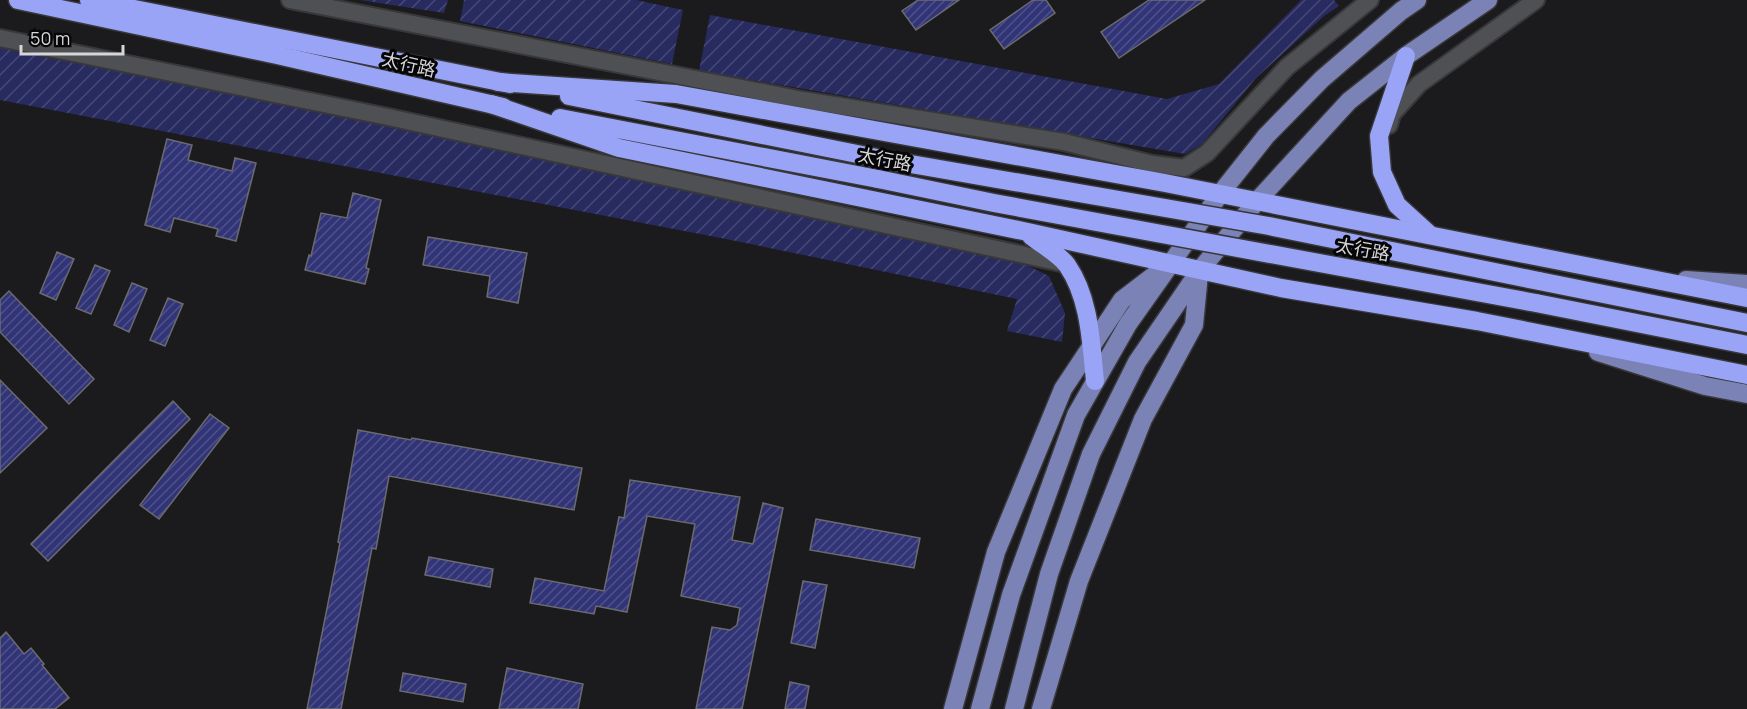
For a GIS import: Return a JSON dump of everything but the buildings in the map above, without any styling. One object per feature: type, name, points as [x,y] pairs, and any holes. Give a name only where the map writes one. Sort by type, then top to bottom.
[{"type":"highway","name":"太行路","points":[[18,0],[277,55],[491,104],[1005,205],[1536,303],[1747,345]]},
{"type":"highway","name":"太行路","points":[[89,0],[882,159],[1269,225],[1747,323]]},
{"type":"highway","points":[[1406,56],[1379,136],[1382,171],[1397,205],[1430,235]]},
{"type":"highway","points":[[498,82],[676,93],[1257,201],[1747,298]]},
{"type":"highway","points":[[491,104],[619,148],[1028,232],[1281,288],[1477,321],[1747,375]]},
{"type":"highway","points":[[1028,232],[1066,264],[1079,290],[1089,323],[1095,381]]},
{"type":"main road","points":[[980,709],[1011,595],[1076,415],[1128,324],[1220,194],[1266,136],[1322,79],[1417,0]]},
{"type":"main road","points":[[1014,709],[1049,574],[1091,454],[1137,362],[1200,270],[1257,201],[1349,101],[1406,56],[1488,0]]},
{"type":"main road","points":[[953,709],[996,552],[1063,389],[1122,300],[1170,264]]},
{"type":"main road","points":[[1041,709],[1078,581],[1143,419],[1194,325],[1200,270]]},
{"type":"main road","points":[[1643,277],[1747,284]]},
{"type":"main road","points":[[1542,334],[1706,386],[1747,394]]},
{"type":"lane","points":[[291,0],[803,100],[1064,142],[1152,164],[1184,168],[1207,153],[1287,67],[1370,0]]},
{"type":"lane","points":[[1381,158],[1392,114],[1419,84],[1536,0]]},
{"type":"lane","points":[[0,38],[388,117],[1066,264]]},
{"type":"shaded area","points":[[360,0],[448,0],[444,13]]},
{"type":"shaded area","points":[[464,0],[636,0],[683,10],[672,64],[460,21]]},
{"type":"shaded area","points":[[1301,0],[1334,0],[1339,6],[1324,16],[1256,78],[1202,144],[1185,154],[699,71],[710,15],[1167,99],[1219,84]]},
{"type":"shaded area","points":[[0,46],[397,128],[1024,264],[1049,276],[1065,313],[1062,342],[1007,331],[1017,299],[726,239],[0,100]]}]
